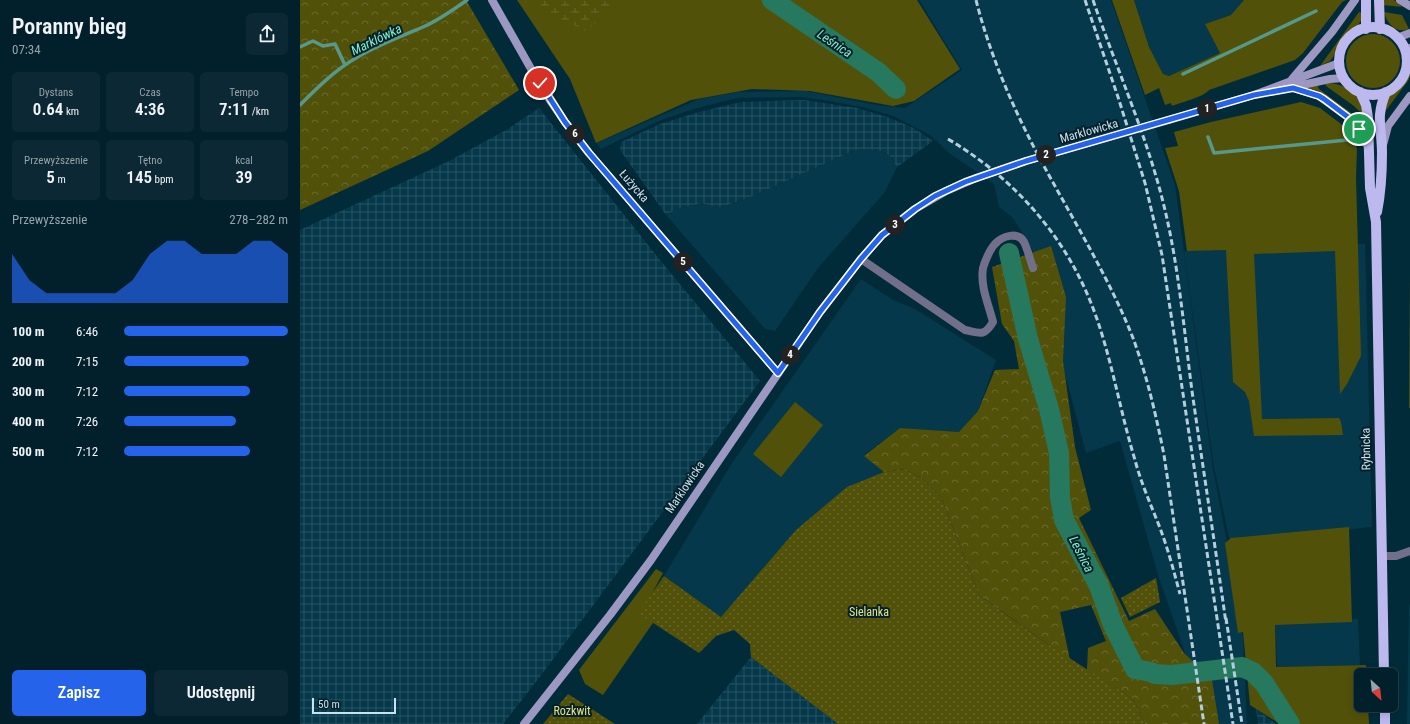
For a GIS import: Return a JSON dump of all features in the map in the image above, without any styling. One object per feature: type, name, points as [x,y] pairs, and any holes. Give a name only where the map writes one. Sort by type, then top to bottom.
[{"type":"main road","name":"Łużycka","points":[[492,0],[543,90],[565,122],[589,153],[778,373]]},
{"type":"main road","points":[[1355,0],[1292,84],[1319,96],[1348,117],[1359,129],[1370,151]]},
{"type":"main road","points":[[1366,0],[1366,28]]},
{"type":"main road","points":[[1379,0],[1380,28]]},
{"type":"main road","points":[[1400,0],[1410,6]]},
{"type":"main road","points":[[1366,28],[1380,28],[1397,38],[1408,50],[1407,63],[1403,76],[1395,87],[1386,92],[1375,95],[1360,92],[1351,87],[1344,78],[1339,63],[1341,51],[1346,42],[1354,34],[1366,28]]},
{"type":"main road","points":[[1397,38],[1410,33]]},
{"type":"main road","name":"Marklowicka","points":[[524,724],[610,615],[651,560],[820,312],[861,259],[878,239],[891,228],[926,202],[954,187],[990,173],[1292,84],[1339,63]]},
{"type":"main road","name":"Marklowicka","points":[[1292,84],[1344,78]]},
{"type":"main road","name":"Rybnicka","points":[[1360,92],[1366,105],[1368,118],[1370,188],[1376,222],[1384,668]]},
{"type":"main road","name":"Rybnicka","points":[[1376,222],[1382,186],[1382,150],[1379,118],[1380,106],[1386,92]]},
{"type":"main road","points":[[1382,150],[1388,126],[1410,96]]},
{"type":"main road","points":[[1385,712],[1385,724]]},
{"type":"street","points":[[861,259],[965,330],[981,333],[988,330],[994,322],[983,287],[983,269],[995,244],[1005,237],[1016,236],[1024,241],[1033,268]]},
{"type":"street","points":[[1381,556],[1396,556],[1410,551]]},
{"type":"shaded area","points":[[919,0],[1111,0],[1175,185],[1213,469],[1234,579],[1243,638],[1247,724],[1217,724],[1192,685],[1184,650],[1158,575],[1120,441],[1086,453],[1032,249],[1013,218],[999,207],[994,184],[949,153],[930,135],[893,116],[866,108],[801,97],[737,98],[697,108],[661,120],[601,149],[597,143],[699,99],[738,92],[806,91],[877,105],[905,108],[962,70]]},
{"type":"shaded area","points":[[1134,0],[1244,0],[1231,15],[1205,24],[1220,53],[1169,76],[1163,74],[1149,47]]},
{"type":"shaded area","points":[[804,100],[857,108],[887,117],[914,128],[933,141],[897,167],[889,155],[880,151],[867,149],[853,151],[748,198],[718,208],[702,203],[677,209],[666,215],[620,150],[621,142],[660,124],[699,112],[741,102]]},
{"type":"shaded area","points":[[539,108],[660,260],[760,381],[539,678],[503,724],[300,724],[300,230],[449,161],[506,130]]},
{"type":"shaded area","points":[[867,149],[880,151],[889,155],[897,167],[885,192],[818,268],[775,331],[765,329],[666,215],[677,209],[702,203],[718,208],[748,198],[853,151]]},
{"type":"shaded area","points":[[1365,244],[1372,527],[1230,542],[1214,467],[1184,251]]},
{"type":"shaded area","points":[[861,279],[893,300],[915,309],[996,360],[978,411],[959,432],[900,428],[864,455],[884,472],[847,488],[796,530],[721,617],[664,576],[732,463]]},
{"type":"shaded area","points":[[1410,604],[1410,724],[1407,724],[1409,605]]},
{"type":"shaded area","points":[[1358,619],[1360,665],[1277,667],[1275,622]]},
{"type":"shaded area","points":[[751,657],[838,724],[697,724]]},
{"type":"shaded area","points":[[1256,709],[1276,724],[1258,724]]},
{"type":"green space","points":[[300,0],[466,0],[519,90],[428,151],[300,210]]},
{"type":"green space","points":[[517,0],[917,0],[960,69],[914,101],[893,106],[810,91],[752,89],[691,100],[596,143],[570,79]]},
{"type":"green space","points":[[523,0],[618,0],[587,31],[526,3]]},
{"type":"green space","points":[[1112,0],[1134,0],[1149,47],[1163,74],[1169,76],[1220,53],[1205,24],[1231,15],[1244,0],[1346,0],[1342,2],[1303,53],[1295,60],[1209,90],[1198,97],[1172,106],[1171,103],[1165,105],[1159,88],[1145,95]]},
{"type":"green space","points":[[1383,0],[1394,0],[1402,7],[1383,5]]},
{"type":"green space","points":[[1359,12],[1362,13],[1363,17],[1358,25],[1348,32],[1339,44],[1330,61],[1320,66]]},
{"type":"green space","points":[[1384,12],[1402,15],[1409,29],[1400,30],[1393,27],[1387,20]]},
{"type":"green space","points":[[1373,34],[1383,36],[1392,42],[1398,51],[1400,61],[1398,71],[1392,80],[1383,86],[1373,88],[1363,86],[1354,80],[1348,71],[1346,61],[1348,51],[1354,42],[1363,36]]},
{"type":"green space","points":[[1410,68],[1410,76],[1408,81],[1384,113],[1388,99],[1404,82]]},
{"type":"green space","points":[[1325,83],[1340,85],[1354,93],[1361,103],[1362,114],[1354,106],[1326,86]]},
{"type":"green space","points":[[1317,84],[1319,89],[1357,118],[1356,119],[1318,91],[1309,89],[1309,87]]},
{"type":"green space","points":[[1301,102],[1320,108],[1341,124],[1352,136],[1357,149],[1356,178],[1361,356],[1347,384],[1340,394],[1335,251],[1254,254],[1262,419],[1339,418],[1343,435],[1254,436],[1249,401],[1245,392],[1233,382],[1226,250],[1187,251],[1179,191],[1165,148],[1178,146],[1174,132],[1211,122]]},
{"type":"green space","points":[[1051,246],[1066,297],[1063,361],[1075,447],[1091,510],[1079,518],[1129,621],[1155,609],[1184,653],[1212,680],[1219,724],[1145,724],[1133,699],[1087,670],[1088,648],[1106,641],[1091,605],[1060,612],[1070,660],[979,595],[941,497],[922,478],[905,469],[884,472],[864,456],[900,428],[959,432],[978,411],[995,370],[1019,369],[1014,341],[1002,324],[992,267]]},
{"type":"green space","points":[[1410,274],[1410,408],[1409,408]]},
{"type":"green space","points":[[795,402],[823,425],[781,477],[753,454]]},
{"type":"green space","name":"Sielanka","points":[[905,469],[922,478],[941,497],[979,595],[1046,643],[1133,699],[1145,724],[838,724],[751,657],[750,644],[734,630],[716,636],[699,653],[638,613],[664,576],[721,617],[796,530],[847,487],[884,472]]},
{"type":"green space","points":[[1349,527],[1352,622],[1275,625],[1276,667],[1366,665],[1366,668],[1354,668],[1354,712],[1368,712],[1369,724],[1280,724],[1250,705],[1243,632],[1238,633],[1225,543],[1231,538]]},
{"type":"green space","points":[[656,569],[663,573],[643,610],[655,620],[603,695],[585,684],[579,670]]},
{"type":"green space","points":[[1156,578],[1160,602],[1130,617],[1121,598]]},
{"type":"green space","name":"Rozkwit","points":[[568,694],[615,724],[543,724]]},
{"type":"waterway","name":"Marklówka","points":[[300,105],[326,80],[348,63],[372,49],[435,21],[467,0]]},
{"type":"waterway","name":"Leśnica","points":[[772,0],[878,72],[896,89]]},
{"type":"waterway","points":[[1183,74],[1316,11]]},
{"type":"waterway","points":[[300,47],[313,41],[323,46],[335,44],[345,65]]},
{"type":"waterway","points":[[1208,137],[1214,153],[1347,140]]},
{"type":"waterway","name":"Leśnica","points":[[1009,253],[1028,339],[1049,409],[1059,453],[1060,497],[1064,520],[1099,586],[1113,625],[1135,669],[1155,674],[1172,675],[1242,667],[1253,672],[1264,683],[1290,724]]},
{"type":"railway","points":[[976,0],[989,44],[1014,107],[1034,148],[1092,252],[1114,295],[1133,338],[1143,367],[1164,455],[1204,724]]},
{"type":"railway","points":[[1085,0],[1145,183],[1162,255],[1233,724]]},
{"type":"railway","points":[[1093,0],[1150,157],[1170,232],[1178,277],[1192,391],[1226,623]]},
{"type":"railway","points":[[948,139],[993,171],[1014,189],[1033,209],[1066,253],[1079,277],[1098,322],[1137,469],[1163,536],[1180,594]]},
{"type":"railway","points":[[1226,618],[1242,724]]},
{"type":"route","points":[[540,83],[543,90],[565,122],[589,153],[778,373],[820,312],[861,259],[882,235],[900,220],[935,196],[965,182],[1026,161],[1254,95],[1293,88],[1324,99],[1348,117],[1359,129]]}]
